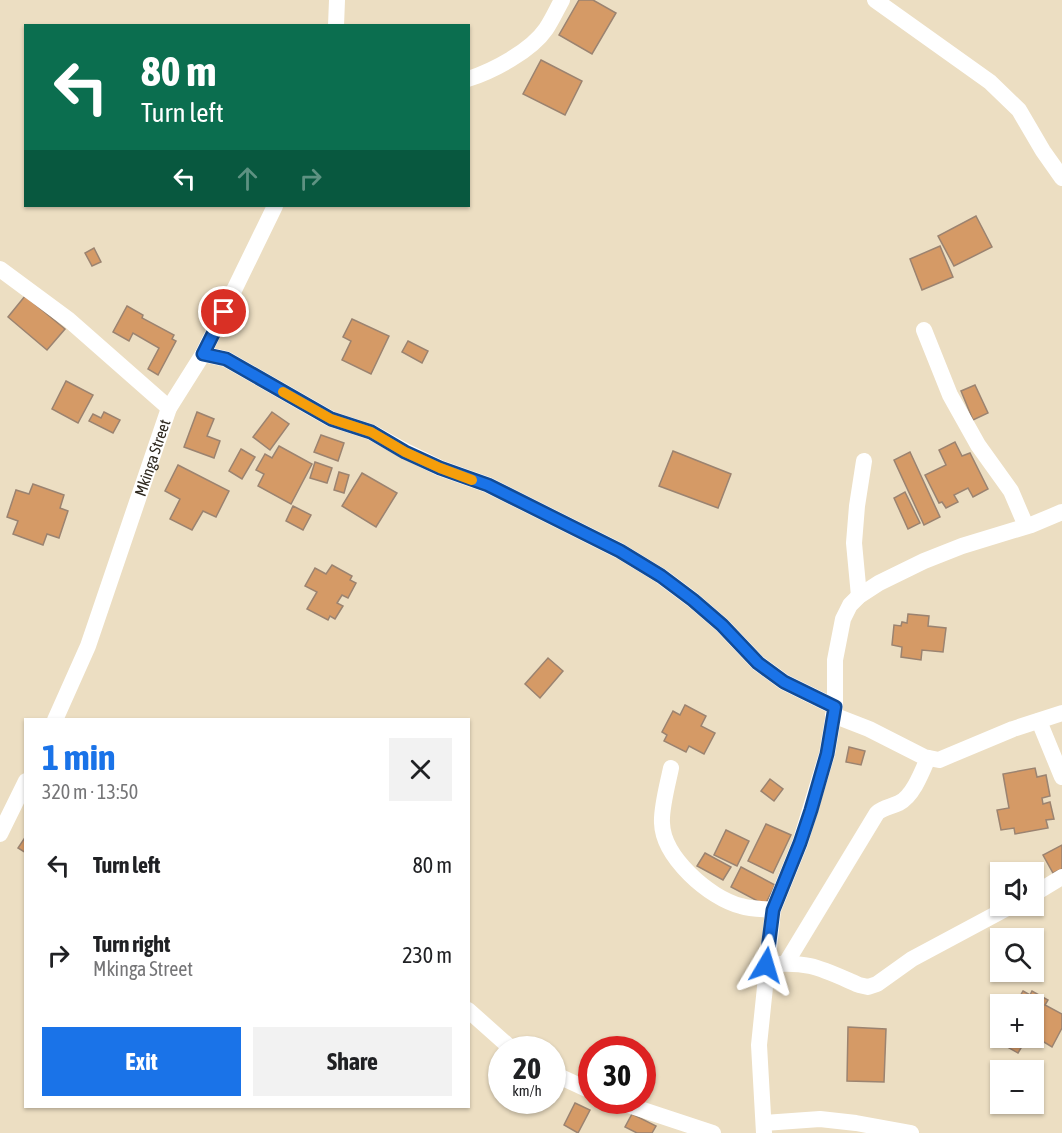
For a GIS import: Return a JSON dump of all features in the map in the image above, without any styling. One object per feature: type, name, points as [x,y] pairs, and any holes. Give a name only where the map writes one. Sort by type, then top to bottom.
[{"type":"street","points":[[336,24],[337,0]]},
{"type":"street","points":[[470,78],[482,74],[531,45],[546,30],[561,0]]},
{"type":"street","points":[[875,0],[990,82],[1019,110],[1062,178]]},
{"type":"street","name":"Mkinga Street","points":[[56,718],[88,646],[169,408],[203,354],[275,207]]},
{"type":"street","points":[[0,269],[69,320],[169,408]]},
{"type":"street","points":[[924,330],[950,395],[978,445],[1011,491],[1026,526]]},
{"type":"street","points":[[203,354],[226,359],[331,419],[371,432],[405,452],[440,468],[488,485],[620,551],[661,576],[693,600],[722,625],[758,663],[784,682],[834,711],[928,758],[939,760],[946,758],[1013,729],[1062,713]]},
{"type":"street","points":[[859,596],[854,543],[864,461]]},
{"type":"street","points":[[911,1133],[820,1119],[764,1128],[759,1045],[773,910],[800,843],[827,754],[834,711],[835,660],[838,639],[843,619],[850,605],[879,583],[962,546],[1062,512]]},
{"type":"street","points":[[1039,721],[1062,777]]},
{"type":"street","points":[[786,963],[877,813],[900,803],[905,798],[917,781],[928,758]]},
{"type":"street","points":[[671,768],[662,823],[668,849],[713,894],[740,906],[773,910]]},
{"type":"street","points":[[0,834],[24,785]]},
{"type":"street","points":[[1044,888],[1062,877]]},
{"type":"street","points":[[766,965],[804,963],[868,987],[877,984],[912,959],[950,937],[991,916]]},
{"type":"street","points":[[470,1012],[497,1036]]},
{"type":"street","points":[[655,1114],[713,1133]]},
{"type":"building","points":[[579,0],[593,0],[616,13],[592,54],[559,35]]},
{"type":"building","points":[[541,60],[582,81],[565,115],[523,94]]},
{"type":"building","points":[[976,216],[992,247],[954,266],[938,236]]},
{"type":"building","points":[[940,246],[953,277],[922,290],[910,259]]},
{"type":"building","points":[[94,248],[101,262],[92,266],[85,253]]},
{"type":"building","points":[[25,296],[65,329],[47,350],[8,317]]},
{"type":"building","points":[[127,306],[143,315],[142,318],[174,335],[172,339],[176,341],[158,375],[148,369],[159,348],[133,333],[129,341],[113,332]]},
{"type":"building","points":[[352,319],[389,336],[371,374],[342,360],[351,341],[343,337]]},
{"type":"building","points":[[408,341],[428,351],[422,363],[402,352]]},
{"type":"building","points":[[66,381],[93,395],[78,423],[52,409]]},
{"type":"building","points":[[975,385],[988,413],[973,420],[961,391]]},
{"type":"building","points":[[104,412],[120,420],[113,433],[89,421],[93,414],[101,418]]},
{"type":"building","points":[[197,412],[214,419],[207,436],[220,441],[214,458],[184,447]]},
{"type":"building","points":[[272,412],[289,424],[270,450],[253,437]]},
{"type":"building","points":[[321,435],[344,443],[338,461],[314,452]]},
{"type":"building","points":[[955,442],[962,456],[970,453],[988,489],[973,497],[968,488],[954,495],[958,502],[946,508],[942,502],[939,503],[925,475],[946,465],[939,450]]},
{"type":"building","points":[[279,446],[312,464],[291,504],[258,486],[264,474],[256,470],[265,454],[272,458]]},
{"type":"building","points":[[241,449],[255,457],[242,479],[229,471]]},
{"type":"building","points":[[673,451],[731,474],[718,508],[659,486]]},
{"type":"building","points":[[910,452],[940,517],[924,525],[894,460]]},
{"type":"building","points":[[315,462],[332,468],[327,483],[310,478]]},
{"type":"building","points":[[178,465],[229,491],[216,517],[203,511],[192,530],[170,519],[180,499],[165,491]]},
{"type":"building","points":[[339,472],[349,475],[344,493],[334,490]]},
{"type":"building","points":[[362,473],[397,493],[376,527],[342,506]]},
{"type":"building","points":[[33,484],[64,495],[60,508],[68,511],[59,538],[47,534],[43,545],[13,534],[18,521],[7,517],[16,490],[29,494]]},
{"type":"building","points":[[905,492],[920,523],[908,529],[894,498]]},
{"type":"building","points":[[293,506],[311,515],[303,530],[286,521]]},
{"type":"building","points":[[332,565],[352,576],[350,580],[356,583],[348,598],[342,595],[337,603],[343,606],[335,619],[330,616],[328,620],[307,609],[317,592],[305,586],[315,568],[326,574]]},
{"type":"building","points":[[908,614],[929,616],[928,626],[946,628],[943,652],[922,650],[921,660],[901,657],[902,647],[892,645],[894,625],[901,626],[902,622],[907,623]]},
{"type":"building","points":[[548,658],[563,671],[540,698],[525,684]]},
{"type":"building","points":[[685,705],[706,716],[701,726],[715,733],[704,754],[689,746],[686,752],[664,741],[667,735],[662,732],[673,711],[680,715]]},
{"type":"building","points":[[849,747],[865,751],[861,765],[846,762]]},
{"type":"building","points":[[1035,768],[1037,777],[1046,775],[1050,796],[1042,798],[1043,804],[1050,802],[1054,819],[1046,820],[1048,828],[1015,834],[1014,828],[1001,830],[997,810],[1009,808],[1003,774]]},
{"type":"building","points":[[770,779],[783,789],[774,801],[761,791]]},
{"type":"building","points":[[766,824],[791,835],[773,873],[748,861]]},
{"type":"building","points":[[726,830],[749,841],[737,866],[714,855]]},
{"type":"building","points":[[24,839],[24,852],[18,848]]},
{"type":"building","points":[[1062,845],[1062,869],[1053,873],[1043,855]]},
{"type":"building","points":[[705,853],[731,867],[723,880],[697,866]]},
{"type":"building","points":[[741,867],[775,885],[765,905],[731,887]]},
{"type":"building","points":[[1044,998],[1048,1000],[1045,1005],[1062,1014],[1062,1028],[1052,1047],[1044,1042]]},
{"type":"building","points":[[848,1027],[886,1029],[884,1082],[847,1081]]},
{"type":"building","points":[[1009,1048],[1021,1048],[1018,1053]]},
{"type":"building","points":[[575,1103],[578,1104],[578,1114],[588,1114],[578,1133],[564,1125]]},
{"type":"building","points":[[632,1114],[656,1126],[652,1133],[637,1133],[625,1127]]},
{"type":"slow traffic","points":[[283,392],[331,419],[371,432],[405,452],[472,480]]},
{"type":"route","points":[[224,312],[203,354],[226,359],[331,419],[371,432],[405,452],[440,468],[488,485],[620,551],[661,576],[693,600],[722,625],[758,663],[784,682],[835,707],[827,754],[811,810],[773,910],[766,965]]}]
